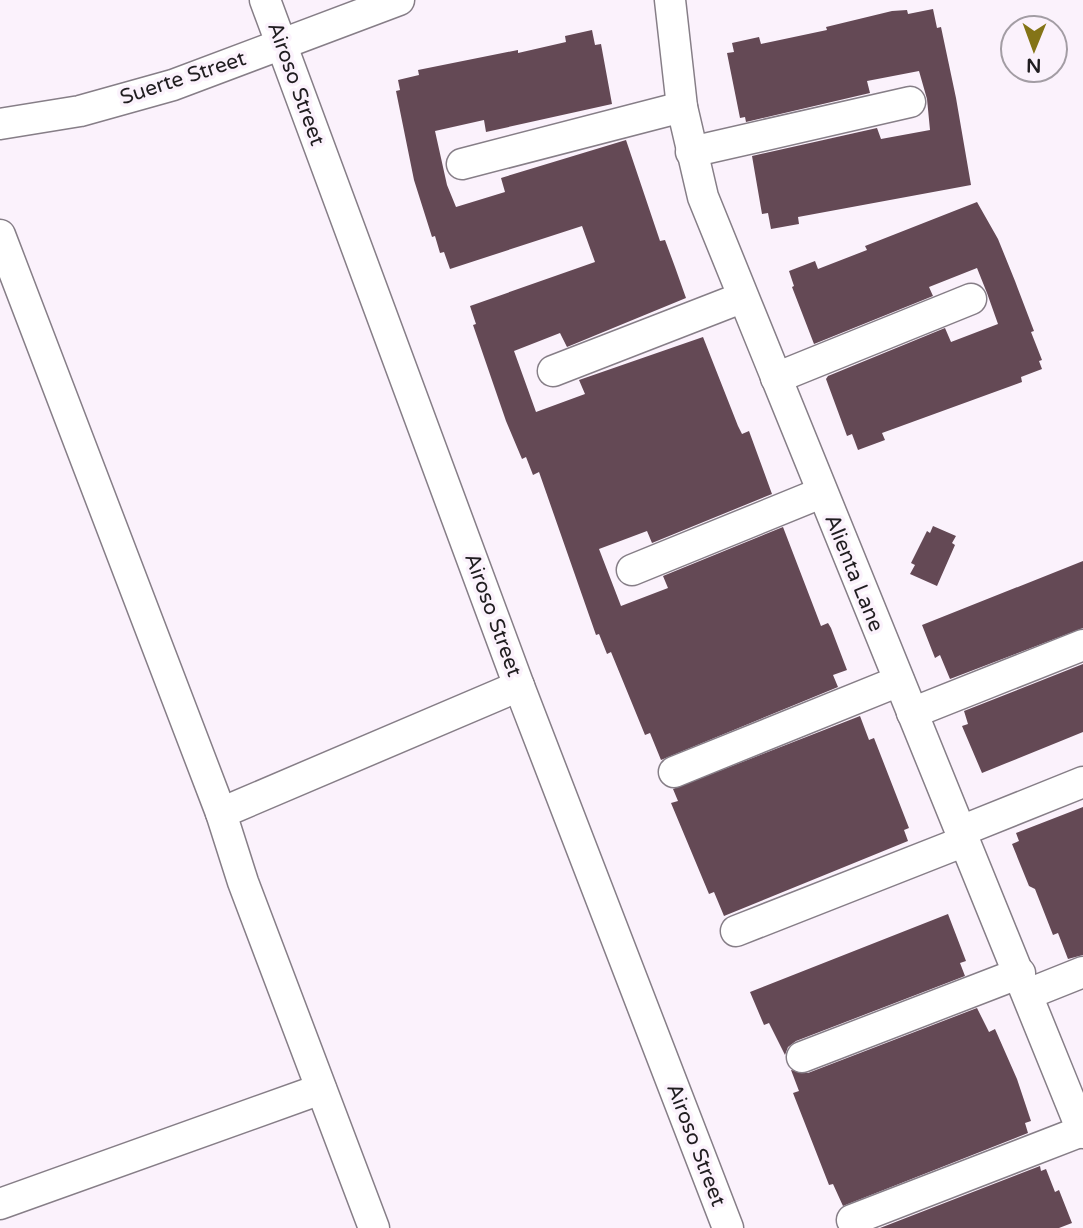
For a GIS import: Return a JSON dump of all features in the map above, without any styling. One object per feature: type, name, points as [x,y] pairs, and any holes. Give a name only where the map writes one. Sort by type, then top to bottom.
[{"type":"street","name":"Airoso Street","points":[[265,0],[519,686],[727,1228]]},
{"type":"street","name":"Suerte Street","points":[[0,124],[80,111],[173,85],[399,0]]},
{"type":"street","name":"Alienta Lane","points":[[670,0],[682,107],[703,197],[821,494],[1080,1118]]},
{"type":"street","points":[[691,152],[910,102]]},
{"type":"street","points":[[462,164],[682,107]]},
{"type":"street","points":[[0,234],[221,813],[243,882],[374,1228]]},
{"type":"street","points":[[553,371],[741,298]]},
{"type":"street","points":[[776,378],[971,299]]},
{"type":"street","points":[[632,570],[821,494]]},
{"type":"street","points":[[912,713],[1083,645]]},
{"type":"street","points":[[674,772],[899,681]]},
{"type":"street","points":[[221,813],[519,686]]},
{"type":"street","points":[[736,931],[963,836],[1083,782]]},
{"type":"street","points":[[802,1057],[1024,983],[1083,972]]},
{"type":"street","points":[[0,1205],[321,1089]]},
{"type":"street","points":[[852,1220],[1080,1118]]},
{"type":"building","points":[[933,9],[937,28],[941,27],[971,185],[798,217],[799,224],[771,229],[768,213],[762,214],[752,156],[877,128],[881,139],[930,130],[927,99],[919,71],[867,81],[870,93],[746,122],[745,117],[740,118],[727,53],[734,52],[732,43],[759,37],[761,44],[827,30],[826,27],[892,11],[907,10],[908,14]]},
{"type":"building","points":[[592,30],[595,45],[601,44],[612,104],[486,132],[484,120],[435,131],[447,185],[456,207],[505,192],[501,178],[626,140],[660,241],[665,240],[675,267],[686,298],[567,347],[560,333],[514,351],[536,412],[585,394],[579,380],[703,337],[738,426],[742,434],[749,431],[772,494],[652,543],[647,531],[599,549],[621,606],[668,588],[663,576],[783,527],[821,626],[828,623],[831,628],[847,670],[833,675],[838,687],[661,760],[650,733],[645,735],[611,652],[607,654],[599,634],[596,635],[539,472],[533,475],[526,457],[522,459],[506,421],[473,325],[476,324],[470,306],[595,262],[582,226],[450,269],[444,252],[440,253],[435,236],[432,237],[414,180],[396,91],[400,90],[398,80],[419,75],[418,70],[566,42],[565,36]]},
{"type":"building","points":[[977,202],[998,239],[1015,281],[1034,331],[1031,332],[1042,360],[1039,361],[1042,369],[1021,377],[1022,382],[882,433],[885,440],[858,450],[852,434],[847,436],[826,379],[828,376],[945,328],[951,342],[998,324],[987,293],[977,268],[929,287],[933,296],[814,344],[792,287],[794,286],[789,271],[815,261],[818,269],[867,250],[865,246]]},
{"type":"building","points":[[933,526],[956,536],[952,543],[955,545],[937,586],[910,574],[915,565],[911,563],[927,531],[930,533]]},
{"type":"building","points":[[1083,561],[1083,628],[950,679],[940,655],[935,658],[922,625]]},
{"type":"building","points":[[1083,664],[1083,732],[982,773],[962,726],[968,724],[964,711]]},
{"type":"building","points":[[860,716],[869,740],[874,738],[909,828],[904,830],[908,841],[724,916],[714,892],[709,894],[671,803],[678,801],[673,789]]},
{"type":"building","points":[[1083,807],[1083,955],[1068,959],[1058,933],[1053,935],[1035,889],[1029,886],[1012,844],[1019,841],[1016,833]]},
{"type":"building","points":[[948,914],[966,961],[960,963],[965,976],[796,1041],[788,1047],[785,1055],[769,1023],[764,1025],[750,992]]},
{"type":"building","points":[[977,1008],[989,1032],[995,1029],[1017,1079],[1031,1121],[1025,1123],[1028,1133],[843,1206],[833,1184],[829,1185],[793,1093],[799,1091],[791,1070],[808,1073]]},
{"type":"building","points":[[1040,1166],[1041,1171],[1046,1169],[1055,1192],[1059,1190],[1072,1223],[1059,1228],[880,1228]]}]
